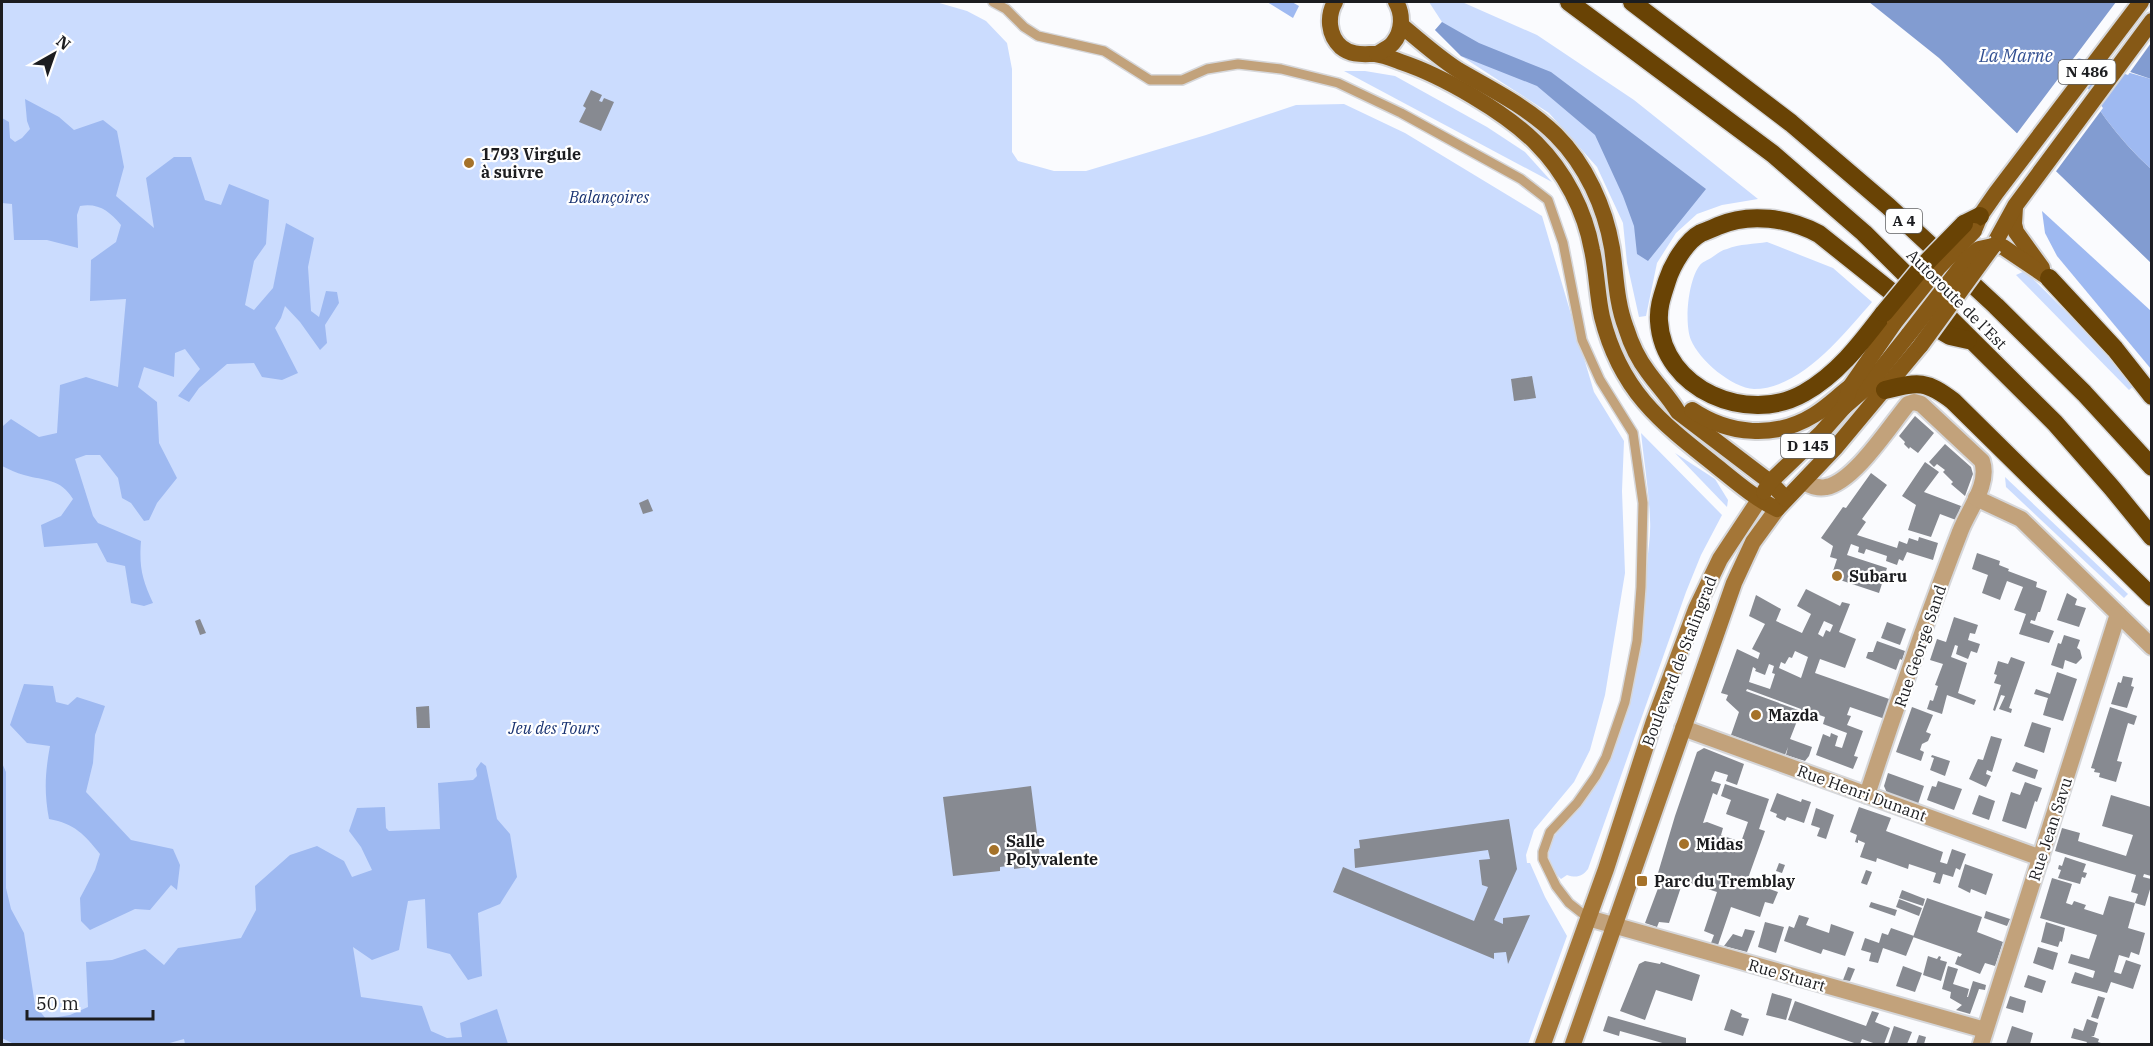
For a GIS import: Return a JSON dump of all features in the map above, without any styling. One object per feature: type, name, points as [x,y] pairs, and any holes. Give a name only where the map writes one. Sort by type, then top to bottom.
[{"type":"highway","name":"Autoroute de l’Est","points":[[1569,2],[1773,154],[1864,233],[2055,423],[2151,537]]},
{"type":"highway","name":"Autoroute de l’Est","points":[[1632,2],[1791,123],[1888,206],[2004,314],[2084,393],[2151,466]]},
{"type":"highway","points":[[1970,340],[1950,336],[1938,329],[1819,234],[1808,228],[1763,218],[1729,222],[1699,234],[1671,268],[1662,296],[1659,323],[1667,350],[1675,364],[1700,388],[1726,402],[1765,406],[1803,394],[1823,380],[1890,317],[1923,266],[1972,224]]},
{"type":"highway","points":[[2049,278],[2115,349],[2151,396]]},
{"type":"highway","points":[[1885,390],[1917,383],[1931,386],[1953,401],[2151,597]]},
{"type":"main road","points":[[1377,54],[1393,43],[1401,25],[1401,15],[1396,2]]},
{"type":"main road","name":"N 486","points":[[1972,224],[2141,2]]},
{"type":"main road","points":[[1327,5],[1330,31],[1341,47],[1358,56],[1377,54],[1419,68],[1493,110],[1524,131],[1547,155],[1575,199],[1587,226],[1602,317],[1611,346],[1638,396],[1667,427],[1759,500],[1782,504]]},
{"type":"main road","name":"N 486","points":[[1904,367],[1915,340],[1993,246],[2015,206],[2151,21]]},
{"type":"main road","points":[[1401,25],[1444,60],[1512,101],[1557,136],[1579,164],[1598,199],[1608,229],[1618,300],[1629,336],[1648,373],[1670,398],[1678,412],[1770,482],[1782,504]]},
{"type":"main road","points":[[2015,206],[2016,232],[2049,278]]},
{"type":"main road","points":[[1993,246],[2003,247],[2049,278]]},
{"type":"main road","name":"Boulevard de Stalingrad","points":[[1543,1044],[1606,869],[1654,721],[1704,588],[1725,550],[1770,482],[1821,433],[1844,407],[1850,387],[1890,317]]},
{"type":"main road","points":[[1844,407],[1915,340]]},
{"type":"main road","name":"D 145","points":[[1885,390],[1904,367]]},
{"type":"main road","points":[[1670,398],[1709,421],[1736,430],[1763,432],[1796,424],[1815,415],[1850,387]]},
{"type":"main road","name":"Boulevard de Stalingrad","points":[[1573,1044],[1742,564],[1753,542],[1782,504],[1885,390]]},
{"type":"street","name":"Rue George Sand","points":[[1803,482],[1814,487],[1827,487],[1844,478],[1860,464],[1908,404],[1914,402],[1921,404],[1982,460],[1984,469],[1983,482],[1960,532],[1867,795]]},
{"type":"street","points":[[1976,498],[2021,519],[2151,647]]},
{"type":"street","name":"Rue Jean Savu","points":[[1983,1037],[2118,614]]},
{"type":"street","name":"Rue Henri Dunant","points":[[1683,728],[2041,858]]},
{"type":"street","name":"Rue Stuart","points":[[1588,918],[1983,1037]]},
{"type":"lane","points":[[993,2],[1006,9],[1024,27],[1038,36],[1104,51],[1150,80],[1182,80],[1207,69],[1238,64],[1281,69],[1338,83],[1401,113],[1521,179],[1548,200],[1563,243],[1582,340],[1600,380],[1633,433],[1642,503],[1641,587],[1637,641],[1625,702],[1606,756],[1596,776],[1577,803],[1550,832],[1543,852],[1543,860],[1556,886],[1569,903],[1588,918]]},
{"type":"green space","points":[[2,2],[936,2],[967,11],[986,21],[1007,43],[1012,69],[1012,152],[1018,161],[1054,171],[1086,171],[1296,105],[1344,104],[1405,133],[1542,216],[1594,392],[1624,441],[1622,491],[1625,573],[1605,695],[1590,750],[1574,782],[1534,830],[1526,855],[1527,863],[1530,863],[1545,897],[1567,936],[1528,1044],[2,1044]]},
{"type":"green space","points":[[1429,2],[1462,2],[1537,35],[1634,100],[1758,199],[1722,205],[1697,214],[1676,233],[1657,263],[1646,316],[1639,317],[1627,263],[1623,223],[1597,167],[1549,113],[1461,56],[1435,30],[1442,22]]},
{"type":"green space","points":[[1344,71],[1365,71],[1395,76],[1487,127],[1525,152],[1552,182]]},
{"type":"green space","points":[[1767,242],[1833,268],[1872,302],[1835,344],[1805,370],[1771,387],[1754,389],[1736,384],[1717,372],[1701,356],[1689,333],[1688,302],[1696,272],[1702,263],[1725,250]]},
{"type":"green space","points":[[2025,271],[2116,361],[2135,385],[2129,390],[2016,275]]},
{"type":"green space","points":[[1641,433],[1722,515],[1701,555],[1686,592],[1588,869],[1579,876],[1567,875],[1561,879],[1552,868],[1548,857],[1550,846],[1555,836],[1588,797],[1607,765],[1627,706],[1637,660],[1650,531],[1649,498]]},
{"type":"green space","points":[[1675,453],[1715,479],[1728,500],[1727,507]]},
{"type":"green space","points":[[2005,477],[2128,594],[2124,598],[2006,487]]},
{"type":"shaded area","points":[[1267,2],[1292,2],[1299,6],[1293,18]]},
{"type":"shaded area","points":[[2075,57],[2151,79],[2151,169],[2116,133],[2096,106],[2071,62]]},
{"type":"shaded area","points":[[25,99],[59,117],[74,130],[103,120],[117,131],[124,167],[116,196],[154,228],[146,178],[174,157],[191,157],[205,200],[221,205],[229,184],[269,200],[266,244],[254,261],[245,305],[254,310],[273,288],[286,223],[314,238],[308,267],[311,311],[319,317],[326,291],[337,292],[339,303],[325,325],[327,343],[320,350],[285,306],[275,328],[298,373],[282,380],[262,377],[254,363],[227,364],[199,388],[189,402],[178,396],[200,369],[185,349],[175,353],[174,377],[144,367],[138,387],[157,402],[159,443],[177,478],[157,503],[149,520],[144,521],[131,503],[122,498],[118,478],[100,455],[86,455],[75,459],[93,516],[98,523],[141,541],[142,573],[153,603],[144,606],[131,603],[125,566],[107,562],[97,543],[44,547],[41,525],[61,516],[73,499],[63,487],[57,484],[2,466],[2,430],[11,419],[39,437],[57,433],[60,385],[86,377],[118,387],[126,299],[90,301],[91,260],[116,242],[121,225],[103,209],[87,205],[80,206],[77,215],[78,248],[47,240],[14,240],[12,204],[2,203],[2,118],[9,122],[10,138],[15,142],[22,138],[30,129]]},
{"type":"shaded area","points":[[2042,211],[2151,311],[2151,369],[2057,256],[2045,233]]},
{"type":"shaded area","points":[[24,684],[53,686],[56,702],[68,705],[77,697],[105,706],[95,735],[93,763],[86,792],[131,840],[173,849],[180,865],[177,890],[171,885],[150,910],[135,909],[90,930],[81,921],[80,898],[95,870],[100,854],[78,831],[66,824],[49,819],[46,782],[50,746],[27,743],[10,725]]},
{"type":"shaded area","points":[[481,762],[486,766],[497,819],[510,834],[517,877],[500,904],[478,913],[482,976],[468,980],[450,954],[427,948],[425,899],[408,901],[399,950],[372,960],[353,947],[361,997],[422,1006],[431,1031],[447,1038],[462,1037],[460,1023],[497,1009],[508,1044],[185,1044],[184,1039],[166,1044],[14,1044],[2,1038],[2,763],[6,772],[6,888],[11,909],[24,933],[35,1005],[46,1019],[70,1015],[88,1007],[86,962],[112,960],[145,949],[164,965],[178,948],[241,938],[256,910],[255,886],[290,855],[317,846],[344,861],[352,877],[372,870],[361,847],[349,831],[357,808],[385,807],[386,828],[389,831],[440,829],[438,783],[473,780],[477,776],[476,769]]},
{"type":"water","name":"La Marne","points":[[1869,2],[2151,2],[2151,79],[2080,55],[2071,62],[2106,119],[2151,169],[2151,263],[1939,58]]},
{"type":"water","points":[[1442,22],[1479,43],[1551,72],[1706,189],[1648,261],[1637,254],[1634,226],[1595,135],[1537,86],[1461,56],[1435,30]]},
{"type":"pier","points":[[2116,2],[2151,2],[2151,43],[2128,75],[2080,58],[2077,59],[2075,65],[2086,86],[2103,108],[2054,174],[2015,136]]},
{"type":"building","points":[[591,90],[602,95],[599,101],[602,102],[604,98],[614,102],[601,131],[579,122],[586,108],[583,106]]},
{"type":"building","points":[[1532,376],[1536,398],[1514,401],[1511,379]]},
{"type":"building","points":[[1915,416],[1934,433],[1918,453],[1910,447],[1909,449],[1899,436]]},
{"type":"building","points":[[1945,444],[1971,467],[1973,474],[1965,496],[1951,484],[1953,482],[1943,472],[1945,470],[1937,464],[1934,467],[1929,462]]},
{"type":"building","points":[[1925,462],[1939,472],[1924,492],[1961,506],[1956,520],[1940,514],[1931,537],[1908,530],[1916,505],[1902,496]]},
{"type":"building","points":[[1871,473],[1887,485],[1862,519],[1866,522],[1857,535],[1897,548],[1899,541],[1907,544],[1909,538],[1918,541],[1919,537],[1938,543],[1933,560],[1907,552],[1903,561],[1899,559],[1897,565],[1886,561],[1887,556],[1866,549],[1864,554],[1858,552],[1859,547],[1851,544],[1847,555],[1887,568],[1879,593],[1831,577],[1837,559],[1830,557],[1833,546],[1821,538]]},
{"type":"building","points":[[648,499],[653,511],[643,514],[639,503]]},
{"type":"building","points":[[1977,553],[2000,561],[1999,565],[2009,569],[2008,571],[2037,582],[2036,587],[2047,591],[2040,612],[2035,621],[2031,620],[2030,623],[2054,631],[2049,643],[2019,634],[2026,614],[2014,610],[2023,587],[2007,581],[2000,600],[1982,593],[1988,575],[1972,569]]},
{"type":"building","points":[[1806,589],[1840,606],[1842,602],[1850,604],[1839,632],[1856,639],[1845,668],[1820,659],[1815,673],[1892,700],[1885,719],[1850,707],[1847,715],[1851,716],[1847,725],[1863,731],[1854,756],[1858,757],[1853,769],[1816,755],[1823,734],[1830,737],[1831,733],[1838,736],[1835,746],[1842,748],[1847,733],[1823,724],[1825,717],[1808,711],[1803,723],[1797,721],[1790,739],[1812,747],[1805,761],[1786,755],[1788,747],[1785,755],[1731,735],[1739,712],[1726,700],[1728,695],[1721,693],[1737,649],[1758,659],[1760,653],[1752,649],[1765,624],[1749,616],[1756,595],[1781,609],[1776,621],[1802,633],[1811,614],[1797,606]],"holes":[[[1824,621],[1833,625],[1830,632],[1826,630],[1823,637],[1818,634]],[[1795,651],[1808,657],[1801,678],[1779,668],[1781,662],[1785,664],[1789,657],[1792,658]],[[1769,664],[1774,666],[1772,673],[1775,674],[1770,689],[1749,682],[1753,667],[1755,671],[1765,675]],[[1747,689],[1801,709],[1801,711],[1746,691]]]},
{"type":"building","points":[[2067,593],[2077,599],[2075,605],[2086,608],[2079,627],[2057,620]]},
{"type":"building","points":[[1954,617],[1978,625],[1975,634],[1970,633],[1968,640],[1980,644],[1977,653],[1971,651],[1968,659],[1956,654],[1958,646],[1955,645],[1951,657],[1967,663],[1958,693],[1976,700],[1974,705],[1947,695],[1942,714],[1927,709],[1930,700],[1933,701],[1938,686],[1935,685],[1943,664],[1930,660],[1937,639],[1946,642]]},
{"type":"building","points":[[200,619],[206,633],[200,635],[195,621]]},
{"type":"building","points":[[1887,622],[1906,629],[1900,645],[1881,638]]},
{"type":"building","points":[[2064,635],[2080,640],[2077,648],[2082,658],[2076,664],[2065,660],[2063,669],[2051,665],[2058,643],[2061,644]]},
{"type":"building","points":[[1877,641],[1905,651],[1896,670],[1866,658],[1868,652],[1873,652]]},
{"type":"building","points":[[2011,657],[2025,662],[2009,708],[2012,709],[2011,713],[1999,709],[2005,696],[2001,695],[1995,711],[1993,710],[2001,685],[1994,683],[1997,675],[1994,674],[1998,661],[2008,664]]},
{"type":"building","points":[[2057,672],[2077,679],[2063,721],[2043,715],[2048,698],[2034,694],[2036,689],[2050,694]]},
{"type":"building","points":[[2123,676],[2133,678],[2131,686],[2134,687],[2127,708],[2111,704],[2118,682],[2121,683]]},
{"type":"building","points":[[429,706],[430,728],[417,728],[416,707]]},
{"type":"building","points":[[1912,707],[1933,715],[1926,732],[1931,734],[1920,750],[1924,752],[1921,761],[1896,752]]},
{"type":"building","points":[[2110,707],[2137,716],[2134,725],[2128,723],[2117,761],[2122,762],[2116,782],[2099,777],[2100,773],[2094,772],[2095,769],[2091,768]]},
{"type":"building","points":[[2032,722],[2051,728],[2044,753],[2024,746]]},
{"type":"building","points":[[1991,736],[2002,739],[1992,772],[1987,770],[1986,774],[1991,776],[1986,787],[1969,779],[1978,759],[1983,760]]},
{"type":"building","points":[[1704,748],[1744,764],[1737,785],[1726,781],[1728,775],[1715,771],[1711,781],[1721,784],[1717,795],[1713,793],[1703,823],[1707,822],[1723,828],[1721,835],[1741,842],[1748,822],[1726,814],[1731,800],[1721,796],[1725,784],[1769,799],[1759,829],[1765,831],[1747,881],[1778,892],[1773,904],[1765,902],[1760,917],[1731,907],[1718,945],[1711,943],[1714,935],[1704,931],[1717,892],[1683,881],[1669,923],[1659,922],[1657,927],[1645,923],[1663,875],[1658,873],[1675,816],[1697,752]]},
{"type":"building","points":[[1932,755],[1950,761],[1945,776],[1930,770],[1934,758],[1931,757]]},
{"type":"building","points":[[2016,762],[2038,770],[2035,779],[2012,771]]},
{"type":"building","points":[[1888,773],[1924,786],[1918,804],[1887,793],[1884,786]]},
{"type":"building","points":[[1938,781],[1962,789],[1954,810],[1927,800],[1932,786],[1936,787]]},
{"type":"building","points":[[2025,782],[2042,788],[2026,829],[2002,821],[2011,792],[2020,795]]},
{"type":"building","points":[[1031,786],[1041,865],[1014,869],[1014,865],[1000,867],[1000,871],[953,876],[943,797]]},
{"type":"building","points":[[1777,793],[1801,802],[1802,799],[1811,802],[1804,823],[1787,817],[1785,821],[1770,811]]},
{"type":"building","points":[[1979,795],[1995,801],[1989,820],[1972,814]]},
{"type":"building","points":[[2111,795],[2151,807],[2151,876],[2144,874],[2143,877],[2151,879],[2151,886],[2145,906],[2135,903],[2138,894],[2131,892],[2136,875],[2055,851],[2062,828],[2080,833],[2078,841],[2126,856],[2133,835],[2102,826]]},
{"type":"building","points":[[1859,807],[1891,818],[1886,831],[1943,852],[1940,862],[1947,864],[1952,849],[1966,854],[1960,870],[1956,868],[1953,877],[1943,874],[1940,884],[1933,882],[1936,873],[1909,864],[1908,869],[1877,858],[1876,862],[1860,857],[1865,843],[1858,840],[1858,843],[1855,842],[1857,835],[1850,832]]},
{"type":"building","points":[[1816,808],[1834,815],[1826,839],[1817,836],[1820,828],[1811,825]]},
{"type":"building","points":[[1509,819],[1517,869],[1494,920],[1503,924],[1503,918],[1530,915],[1508,964],[1506,952],[1494,953],[1494,959],[1333,892],[1343,867],[1474,921],[1488,887],[1482,885],[1479,860],[1490,859],[1488,850],[1355,868],[1354,849],[1360,848],[1359,840]]},
{"type":"building","points":[[2065,857],[2086,864],[2083,872],[2087,873],[2085,878],[2082,877],[2080,884],[2058,878],[2061,870],[2058,869],[2059,865],[2062,866]]},
{"type":"building","points":[[1779,863],[1785,865],[1782,873],[1776,871]]},
{"type":"building","points":[[1965,864],[1993,874],[1986,895],[1971,889],[1970,893],[1958,887]]},
{"type":"building","points":[[1866,870],[1872,872],[1867,885],[1861,883]]},
{"type":"building","points":[[2052,878],[2072,884],[2066,903],[2072,905],[2074,901],[2086,905],[2084,909],[2103,915],[2109,896],[2135,903],[2128,928],[2145,933],[2139,955],[2131,952],[2129,958],[2119,955],[2114,972],[2121,974],[2126,960],[2141,965],[2133,989],[2111,982],[2107,993],[2071,983],[2075,972],[2093,978],[2095,971],[2068,963],[2071,954],[2089,959],[2097,935],[2040,918]]},
{"type":"building","points":[[1902,890],[1925,899],[1923,906],[1899,898]]},
{"type":"building","points":[[1927,898],[1982,917],[1977,932],[2003,942],[1995,966],[1985,963],[1980,974],[1955,964],[1958,956],[1962,954],[1913,937]]},
{"type":"building","points":[[1899,899],[1922,908],[1919,916],[1896,907]]},
{"type":"building","points":[[1871,902],[1897,910],[1895,916],[1869,907]]},
{"type":"building","points":[[1986,911],[2010,919],[2007,926],[1984,918]]},
{"type":"building","points":[[1799,915],[1809,918],[1806,925],[1829,933],[1831,924],[1854,932],[1845,956],[1823,949],[1821,954],[1784,941],[1789,926],[1794,928]]},
{"type":"building","points":[[1765,922],[1784,927],[1776,953],[1758,947]]},
{"type":"building","points":[[2046,922],[2065,928],[2062,942],[2060,941],[2058,947],[2041,942]]},
{"type":"building","points":[[1891,928],[1914,936],[1906,956],[1883,948],[1878,963],[1869,961],[1871,953],[1861,950],[1865,938],[1879,943],[1882,933],[1888,935]]},
{"type":"building","points":[[1745,929],[1755,931],[1747,952],[1724,946],[1733,934],[1742,937]]},
{"type":"building","points":[[2038,947],[2058,953],[2053,970],[2033,963]]},
{"type":"building","points":[[1928,956],[1937,959],[1939,956],[1940,960],[1947,962],[1941,981],[1923,975]]},
{"type":"building","points":[[1645,961],[1660,964],[1661,962],[1700,975],[1692,1001],[1656,990],[1645,1020],[1620,1011],[1639,964]]},
{"type":"building","points":[[1903,966],[1922,973],[1915,992],[1896,986]]},
{"type":"building","points":[[1948,966],[1958,969],[1953,984],[1969,989],[1967,997],[1973,981],[1986,985],[1985,990],[1979,989],[1970,1014],[1956,1010],[1962,1005],[1950,998],[1951,992],[1942,989]]},
{"type":"building","points":[[1848,967],[1855,969],[1850,981],[1843,980]]},
{"type":"building","points":[[2028,975],[2046,981],[2042,993],[2024,987]]},
{"type":"building","points":[[1772,993],[1792,999],[1786,1020],[1766,1015]]},
{"type":"building","points":[[2010,996],[2026,1001],[2023,1013],[2006,1008]]},
{"type":"building","points":[[2098,996],[2105,998],[2098,1019],[2091,1017]]},
{"type":"building","points":[[1795,1001],[1866,1026],[1872,1011],[1879,1013],[1875,1022],[1890,1028],[1884,1044],[1862,1039],[1860,1044],[1857,1044],[1788,1020]]},
{"type":"building","points":[[1731,1009],[1742,1014],[1741,1017],[1749,1019],[1743,1036],[1724,1030]]},
{"type":"building","points":[[1608,1016],[1686,1038],[1686,1044],[1666,1044],[1620,1031],[1619,1036],[1603,1031]]},
{"type":"building","points":[[2087,1019],[2098,1023],[2094,1036],[2091,1036],[2104,1044],[2086,1044],[2087,1042],[2071,1038],[2074,1028],[2083,1031]]},
{"type":"building","points":[[1894,1026],[1912,1032],[1907,1044],[1888,1044]]},
{"type":"building","points":[[2012,1026],[2033,1033],[2030,1044],[2006,1044]]},
{"type":"building","points":[[1919,1035],[1926,1037],[1924,1044],[1916,1044]]},
{"type":"place","name":"1793 Virgule à suivre","points":[[469,163]]},
{"type":"place","name":"Subaru","points":[[1837,576]]},
{"type":"place","name":"Mazda","points":[[1756,715]]},
{"type":"place","name":"Midas","points":[[1684,844]]},
{"type":"place","name":"Salle Polyvalente","points":[[994,850]]},
{"type":"place","name":"Parc du Tremblay","points":[[1642,881]]},
{"type":"park label","name":"Balançoires","points":[[609,197]]},
{"type":"park label","name":"Jeu des Tours","points":[[554,728]]}]
